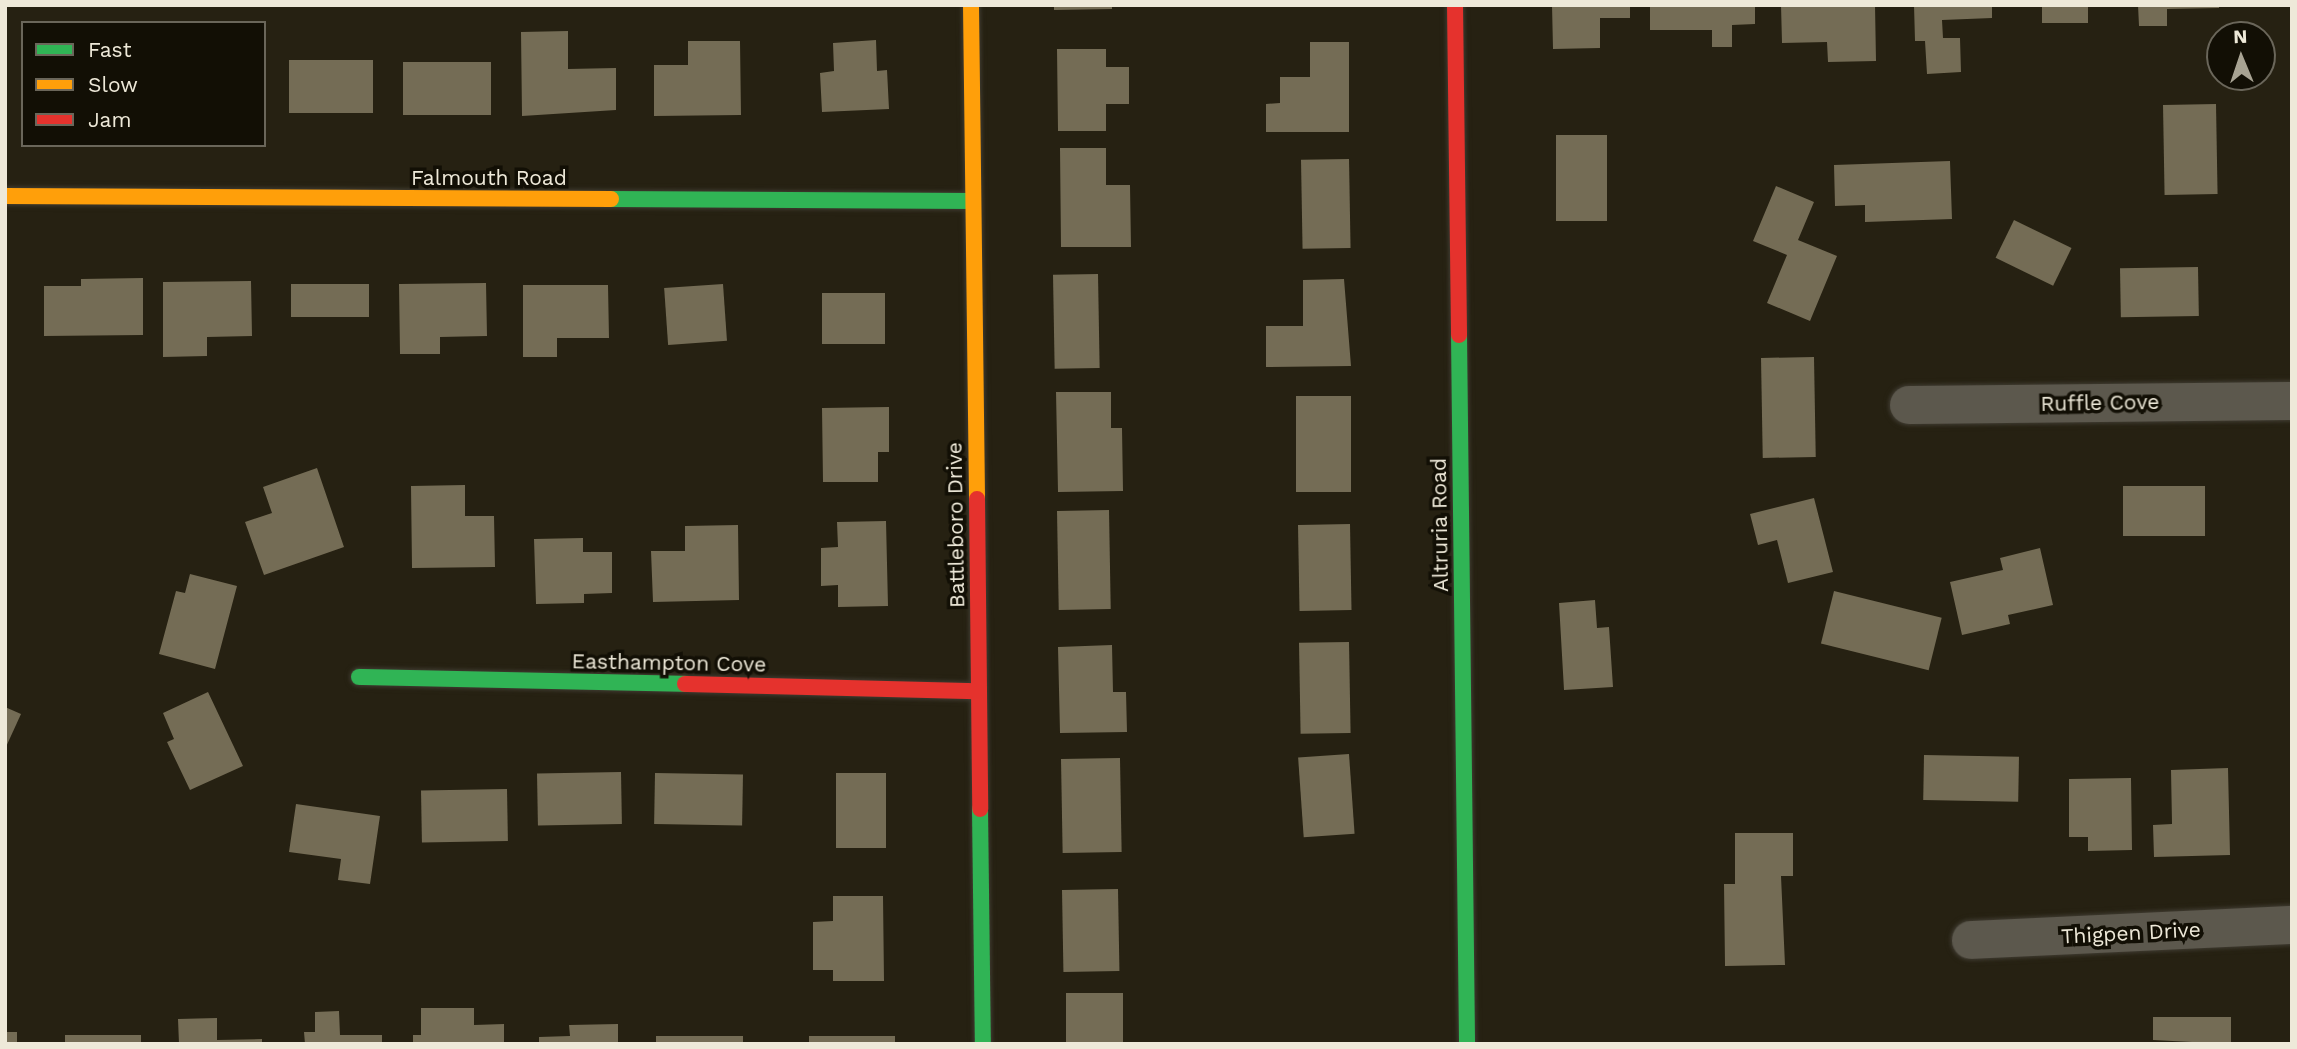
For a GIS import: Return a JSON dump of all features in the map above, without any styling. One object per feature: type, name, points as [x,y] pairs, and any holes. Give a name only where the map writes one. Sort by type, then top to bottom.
[{"type":"street","name":"Battleboro Drive","points":[[971,5],[983,1044]]},
{"type":"street","name":"Altruria Road","points":[[1455,5],[1467,1044]]},
{"type":"street","name":"Falmouth Road","points":[[5,197],[973,201]]},
{"type":"street","name":"Ruffle Cove","points":[[1909,405],[2292,401]]},
{"type":"street","name":"Easthampton Cove","points":[[359,677],[979,691]]},
{"type":"street","name":"Thigpen Drive","points":[[1971,940],[2292,925]]},
{"type":"building","points":[[1054,5],[1112,5],[1112,9],[1054,10]]},
{"type":"building","points":[[1552,5],[1630,5],[1630,18],[1600,18],[1600,48],[1553,49]]},
{"type":"building","points":[[1650,5],[1755,5],[1755,24],[1732,25],[1732,47],[1712,47],[1712,30],[1650,30]]},
{"type":"building","points":[[1781,5],[1875,5],[1876,61],[1828,62],[1827,42],[1782,43]]},
{"type":"building","points":[[1914,5],[1992,5],[1992,18],[1942,20],[1943,38],[1960,38],[1961,72],[1927,74],[1925,41],[1915,41]]},
{"type":"building","points":[[2042,5],[2088,5],[2088,23],[2042,23]]},
{"type":"building","points":[[2138,5],[2219,5],[2219,8],[2167,9],[2167,26],[2139,26]]},
{"type":"building","points":[[568,31],[568,69],[616,68],[616,110],[522,116],[521,32]]},
{"type":"building","points":[[876,40],[877,71],[887,70],[889,109],[822,112],[820,73],[834,71],[833,43]]},
{"type":"building","points":[[688,41],[740,41],[741,115],[654,116],[654,65],[688,65]]},
{"type":"building","points":[[1310,42],[1349,42],[1349,132],[1266,132],[1266,104],[1280,103],[1280,77],[1310,77]]},
{"type":"building","points":[[1057,49],[1106,49],[1106,67],[1129,67],[1129,104],[1106,104],[1106,131],[1058,131]]},
{"type":"building","points":[[289,60],[373,60],[373,113],[289,113]]},
{"type":"building","points":[[403,62],[491,62],[491,115],[403,115]]},
{"type":"building","points":[[2216,104],[2218,194],[2165,195],[2163,105]]},
{"type":"building","points":[[1556,135],[1607,135],[1607,221],[1556,221]]},
{"type":"building","points":[[1060,148],[1106,148],[1106,185],[1130,185],[1131,247],[1061,247]]},
{"type":"building","points":[[1349,159],[1351,248],[1303,249],[1301,160]]},
{"type":"building","points":[[1950,161],[1952,219],[1865,222],[1865,205],[1835,206],[1834,165]]},
{"type":"building","points":[[1776,186],[1814,202],[1798,240],[1837,256],[1810,321],[1767,303],[1787,255],[1753,241]]},
{"type":"building","points":[[2014,220],[2072,248],[2053,286],[1996,258]]},
{"type":"building","points":[[2198,267],[2199,316],[2121,317],[2120,268]]},
{"type":"building","points":[[1098,274],[1100,368],[1055,369],[1053,275]]},
{"type":"building","points":[[143,278],[143,335],[44,336],[44,286],[81,286],[81,279]]},
{"type":"building","points":[[1344,279],[1351,366],[1266,367],[1266,326],[1303,326],[1303,280]]},
{"type":"building","points":[[251,281],[252,336],[207,337],[207,356],[163,357],[163,282]]},
{"type":"building","points":[[486,283],[487,336],[440,337],[440,354],[400,354],[399,284]]},
{"type":"building","points":[[291,284],[369,284],[369,317],[291,317]]},
{"type":"building","points":[[723,284],[727,341],[668,345],[664,288]]},
{"type":"building","points":[[523,285],[608,285],[609,338],[557,338],[557,357],[523,357]]},
{"type":"building","points":[[822,293],[885,293],[885,344],[822,344]]},
{"type":"building","points":[[1814,357],[1816,457],[1763,458],[1761,358]]},
{"type":"building","points":[[1056,392],[1111,392],[1111,428],[1122,428],[1123,491],[1058,492]]},
{"type":"building","points":[[1296,396],[1351,396],[1351,492],[1296,492]]},
{"type":"building","points":[[889,407],[889,452],[878,452],[878,482],[823,482],[822,408]]},
{"type":"building","points":[[317,468],[344,547],[264,575],[245,522],[272,513],[263,487]]},
{"type":"building","points":[[465,485],[465,516],[494,516],[495,567],[412,568],[411,486]]},
{"type":"building","points":[[2123,486],[2205,486],[2205,536],[2123,536]]},
{"type":"building","points":[[1814,498],[1833,572],[1788,583],[1777,540],[1758,545],[1750,514]]},
{"type":"building","points":[[1109,510],[1111,609],[1059,610],[1057,511]]},
{"type":"building","points":[[886,521],[888,606],[838,607],[838,585],[821,586],[821,548],[838,547],[837,522]]},
{"type":"building","points":[[1350,524],[1352,610],[1300,611],[1298,525]]},
{"type":"building","points":[[738,525],[739,600],[653,602],[651,551],[685,551],[685,526]]},
{"type":"building","points":[[583,538],[583,552],[612,552],[612,593],[584,594],[584,603],[536,604],[534,539]]},
{"type":"building","points":[[2040,548],[2053,605],[2008,615],[2010,624],[1962,635],[1950,582],[2003,570],[2000,558]]},
{"type":"building","points":[[190,574],[237,586],[215,669],[159,654],[176,591],[185,593]]},
{"type":"building","points":[[1834,591],[1942,618],[1929,670],[1821,643]]},
{"type":"building","points":[[1595,600],[1597,628],[1609,627],[1613,687],[1564,690],[1559,603]]},
{"type":"building","points":[[1349,642],[1351,733],[1301,734],[1299,643]]},
{"type":"building","points":[[1112,645],[1113,692],[1126,692],[1127,732],[1060,733],[1058,647]]},
{"type":"building","points":[[208,692],[243,766],[190,790],[167,742],[174,739],[163,713]]},
{"type":"building","points":[[5,707],[21,714],[5,749]]},
{"type":"building","points":[[1349,754],[1355,834],[1304,837],[1298,758]]},
{"type":"building","points":[[1924,755],[2019,757],[2018,802],[1923,800]]},
{"type":"building","points":[[1120,758],[1122,852],[1063,853],[1061,759]]},
{"type":"building","points":[[2228,768],[2230,855],[2154,857],[2153,825],[2172,824],[2171,770]]},
{"type":"building","points":[[621,772],[622,824],[538,825],[537,773]]},
{"type":"building","points":[[655,773],[743,775],[742,826],[654,824]]},
{"type":"building","points":[[836,773],[886,773],[886,848],[836,848]]},
{"type":"building","points":[[2131,778],[2132,850],[2088,851],[2088,837],[2069,837],[2069,779]]},
{"type":"building","points":[[507,789],[508,841],[422,842],[421,791]]},
{"type":"building","points":[[296,804],[380,816],[370,884],[338,880],[341,859],[289,852]]},
{"type":"building","points":[[1735,833],[1793,833],[1793,876],[1781,876],[1785,965],[1725,966],[1724,884],[1735,884]]},
{"type":"building","points":[[1118,889],[1119,971],[1063,972],[1062,890]]},
{"type":"building","points":[[833,896],[883,896],[884,981],[833,981],[833,970],[813,970],[813,922],[833,921]]},
{"type":"building","points":[[1066,993],[1123,993],[1123,1044],[1066,1044]]},
{"type":"building","points":[[421,1008],[474,1008],[474,1025],[504,1024],[504,1044],[413,1044],[413,1035],[421,1035]]},
{"type":"building","points":[[339,1011],[340,1035],[382,1035],[382,1044],[305,1044],[304,1032],[315,1032],[315,1012]]},
{"type":"building","points":[[2153,1017],[2231,1017],[2231,1044],[2153,1040]]},
{"type":"building","points":[[217,1018],[217,1040],[262,1039],[262,1044],[179,1044],[178,1019]]},
{"type":"building","points":[[618,1024],[618,1044],[539,1044],[539,1037],[570,1036],[569,1025]]},
{"type":"building","points":[[5,1032],[17,1032],[17,1044],[5,1044]]},
{"type":"building","points":[[65,1035],[141,1035],[141,1044],[65,1044]]},
{"type":"building","points":[[656,1036],[743,1036],[743,1044],[656,1044]]},
{"type":"building","points":[[809,1036],[895,1036],[895,1044],[809,1044]]},
{"type":"traffic: fast","points":[[611,199],[973,201]]},
{"type":"traffic: fast","points":[[1459,335],[1467,1044]]},
{"type":"traffic: fast","points":[[359,677],[685,684]]},
{"type":"traffic: fast","points":[[980,809],[983,1044]]},
{"type":"traffic: slow","points":[[971,5],[977,499]]},
{"type":"traffic: slow","points":[[5,196],[611,199]]},
{"type":"traffic: jam","points":[[1455,5],[1459,335]]},
{"type":"traffic: jam","points":[[977,499],[980,809]]},
{"type":"traffic: jam","points":[[685,684],[979,691]]}]
